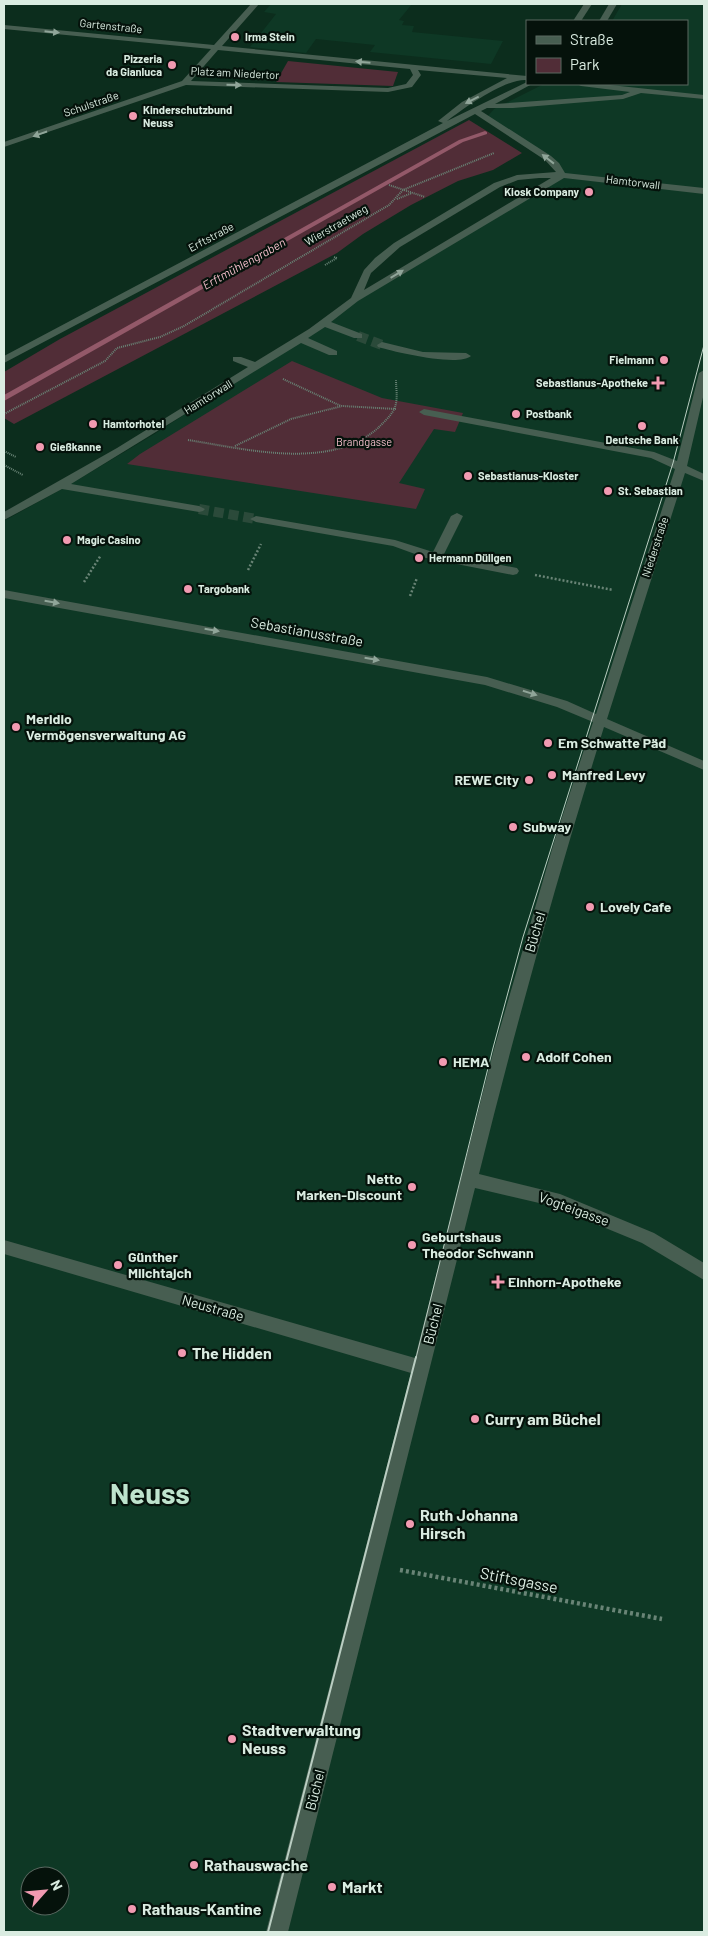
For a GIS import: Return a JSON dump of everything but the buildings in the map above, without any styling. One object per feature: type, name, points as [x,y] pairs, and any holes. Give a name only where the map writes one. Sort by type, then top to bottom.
[{"type":"street","points":[[216,49],[255,4]]},
{"type":"street","points":[[578,20],[588,4]]},
{"type":"street","points":[[608,4],[613,4]]},
{"type":"street","points":[[604,20],[613,4]]},
{"type":"street","name":"Gartenstraße","points":[[4,26],[216,49]]},
{"type":"street","name":"Platz am Niedertor","points":[[185,83],[216,49],[515,77]]},
{"type":"street","name":"Platz am Niedertor","points":[[185,83],[388,90],[410,86],[415,82],[417,75],[412,66]]},
{"type":"street","name":"Erftstraße","points":[[428,134],[455,110],[526,71]]},
{"type":"street","points":[[515,77],[526,78]]},
{"type":"street","name":"Schulstraße","points":[[4,145],[185,83]]},
{"type":"street","name":"Erftstraße","points":[[4,360],[428,134],[526,85]]},
{"type":"street","points":[[591,85],[704,97]]},
{"type":"street","points":[[486,106],[512,106],[623,97],[641,90]]},
{"type":"street","points":[[476,111],[548,158],[562,175]]},
{"type":"street","name":"Hamtorwall","points":[[355,299],[368,272],[378,260],[397,245],[496,186],[517,178],[538,175],[562,175],[704,191]]},
{"type":"street","name":"Hamtorwall","points":[[4,518],[149,434],[324,323],[355,299],[562,175]]},
{"type":"street","points":[[324,323],[358,336]]},
{"type":"street","points":[[299,338],[333,353]]},
{"type":"street","points":[[382,345],[409,354],[434,357],[466,356]]},
{"type":"street","points":[[237,359],[255,366]]},
{"type":"street","name":"Niederstraße","points":[[600,720],[681,467],[704,373]]},
{"type":"street","points":[[424,412],[654,455],[704,478]]},
{"type":"street","points":[[61,486],[199,509]]},
{"type":"street","points":[[437,556],[457,516]]},
{"type":"street","points":[[256,519],[395,543],[437,556],[513,571]]},
{"type":"street","name":"Sebastianusstraße","points":[[4,594],[217,630],[469,677],[525,691],[600,720],[704,766]]},
{"type":"street","name":"Büchel","points":[[277,1932],[532,939],[600,720]]},
{"type":"street","name":"Vogteigasse","points":[[469,1179],[554,1199],[648,1238],[704,1272]]},
{"type":"street","name":"Neustraße","points":[[4,1247],[422,1368]]},
{"type":"path","name":"Wierstraetweg","points":[[4,414],[105,361],[117,348],[160,337],[184,326],[389,205],[403,190],[523,142]]},
{"type":"path","points":[[396,187],[427,198]]},
{"type":"path","points":[[395,199],[413,193]]},
{"type":"path","points":[[325,265],[337,258],[334,257]]},
{"type":"path","points":[[255,366],[342,406]]},
{"type":"path","points":[[149,434],[301,454],[334,451],[369,437],[378,430],[394,408],[396,380]]},
{"type":"path","points":[[235,446],[291,419],[342,406],[394,408],[424,412]]},
{"type":"path","points":[[4,451],[16,457]]},
{"type":"path","points":[[4,465],[9,468]]},
{"type":"path","points":[[513,571],[640,595]]},
{"type":"path","name":"Stiftsgasse","points":[[372,1565],[662,1619]]},
{"type":"shaded area","points":[[271,4],[412,4],[399,20],[404,21],[402,25],[414,26],[412,32],[503,41],[491,64],[370,52],[375,45],[316,39],[306,53],[250,47],[276,14],[264,12]]},
{"type":"shaded area","points":[[622,4],[704,4],[704,1932],[4,1932],[4,521],[153,435],[301,339],[359,298],[564,175],[558,163],[487,117],[494,109],[542,85],[688,85],[688,20],[613,20]]},
{"type":"green space","points":[[288,61],[398,72],[393,86],[276,82]]},
{"type":"green space","points":[[469,120],[522,153],[493,170],[458,181],[411,205],[363,234],[337,253],[14,424],[4,418],[4,372],[60,339]]},
{"type":"green space","name":"Brandgasse","points":[[292,361],[382,398],[463,413],[455,432],[434,429],[399,483],[425,489],[416,509],[127,464],[140,454]]},
{"type":"waterway","name":"Erftmühlengraben","points":[[4,398],[461,141],[485,133]]},
{"type":"tunnel","points":[[358,336],[382,345]]},
{"type":"tunnel","points":[[199,509],[256,519]]},
{"type":"tram line","points":[[416,1358],[493,1048],[523,937],[673,463],[704,345]]},
{"type":"tram line","points":[[268,1932],[416,1357]]},
{"type":"place","name":"Irma Stein","points":[[235,37]]},
{"type":"place","name":"Pizzeria da Gianluca","points":[[172,65]]},
{"type":"place","name":"Kinderschutzbund Neuss","points":[[133,116]]},
{"type":"place","name":"Kiosk Company","points":[[589,192]]},
{"type":"place","name":"Fielmann","points":[[664,360]]},
{"type":"place","name":"Sebastianus-Apotheke","points":[[658,383]]},
{"type":"place","name":"Postbank","points":[[516,414]]},
{"type":"place","name":"Hamtorhotel","points":[[93,424]]},
{"type":"place","name":"Deutsche Bank","points":[[642,426]]},
{"type":"place","name":"Gießkanne","points":[[40,447]]},
{"type":"place","name":"Sebastianus-Kloster","points":[[468,476]]},
{"type":"place","name":"St. Sebastian","points":[[608,491]]},
{"type":"place","name":"Magic Casino","points":[[67,540]]},
{"type":"place","name":"Hermann Düllgen","points":[[419,558]]},
{"type":"place","name":"Targobank","points":[[188,589]]},
{"type":"place","name":"Meridio Vermögensverwaltung AG","points":[[16,727]]},
{"type":"place","name":"Em Schwatte Päd","points":[[548,743]]},
{"type":"place","name":"Manfred Levy","points":[[552,775]]},
{"type":"place","name":"REWE City","points":[[529,780]]},
{"type":"place","name":"Subway","points":[[513,827]]},
{"type":"place","name":"Lovely Cafe","points":[[590,907]]},
{"type":"place","name":"Adolf Cohen","points":[[526,1057]]},
{"type":"place","name":"HEMA","points":[[443,1062]]},
{"type":"place","name":"Netto Marken-Discount","points":[[412,1187]]},
{"type":"place","name":"Geburtshaus Theodor Schwann","points":[[412,1245]]},
{"type":"place","name":"Günther Milchtajch","points":[[118,1265]]},
{"type":"place","name":"Einhorn-Apotheke","points":[[498,1282]]},
{"type":"place","name":"The Hidden","points":[[182,1353]]},
{"type":"place","name":"Curry am Büchel","points":[[475,1419]]},
{"type":"place","name":"Ruth Johanna Hirsch","points":[[410,1524]]},
{"type":"place","name":"Stadtverwaltung Neuss","points":[[232,1739]]},
{"type":"place","name":"Rathauswache","points":[[194,1865]]},
{"type":"place","name":"Markt","points":[[332,1887]]},
{"type":"place","name":"Rathaus-Kantine","points":[[132,1909]]},
{"type":"district","name":"Neuss","points":[[150,1494]]}]
